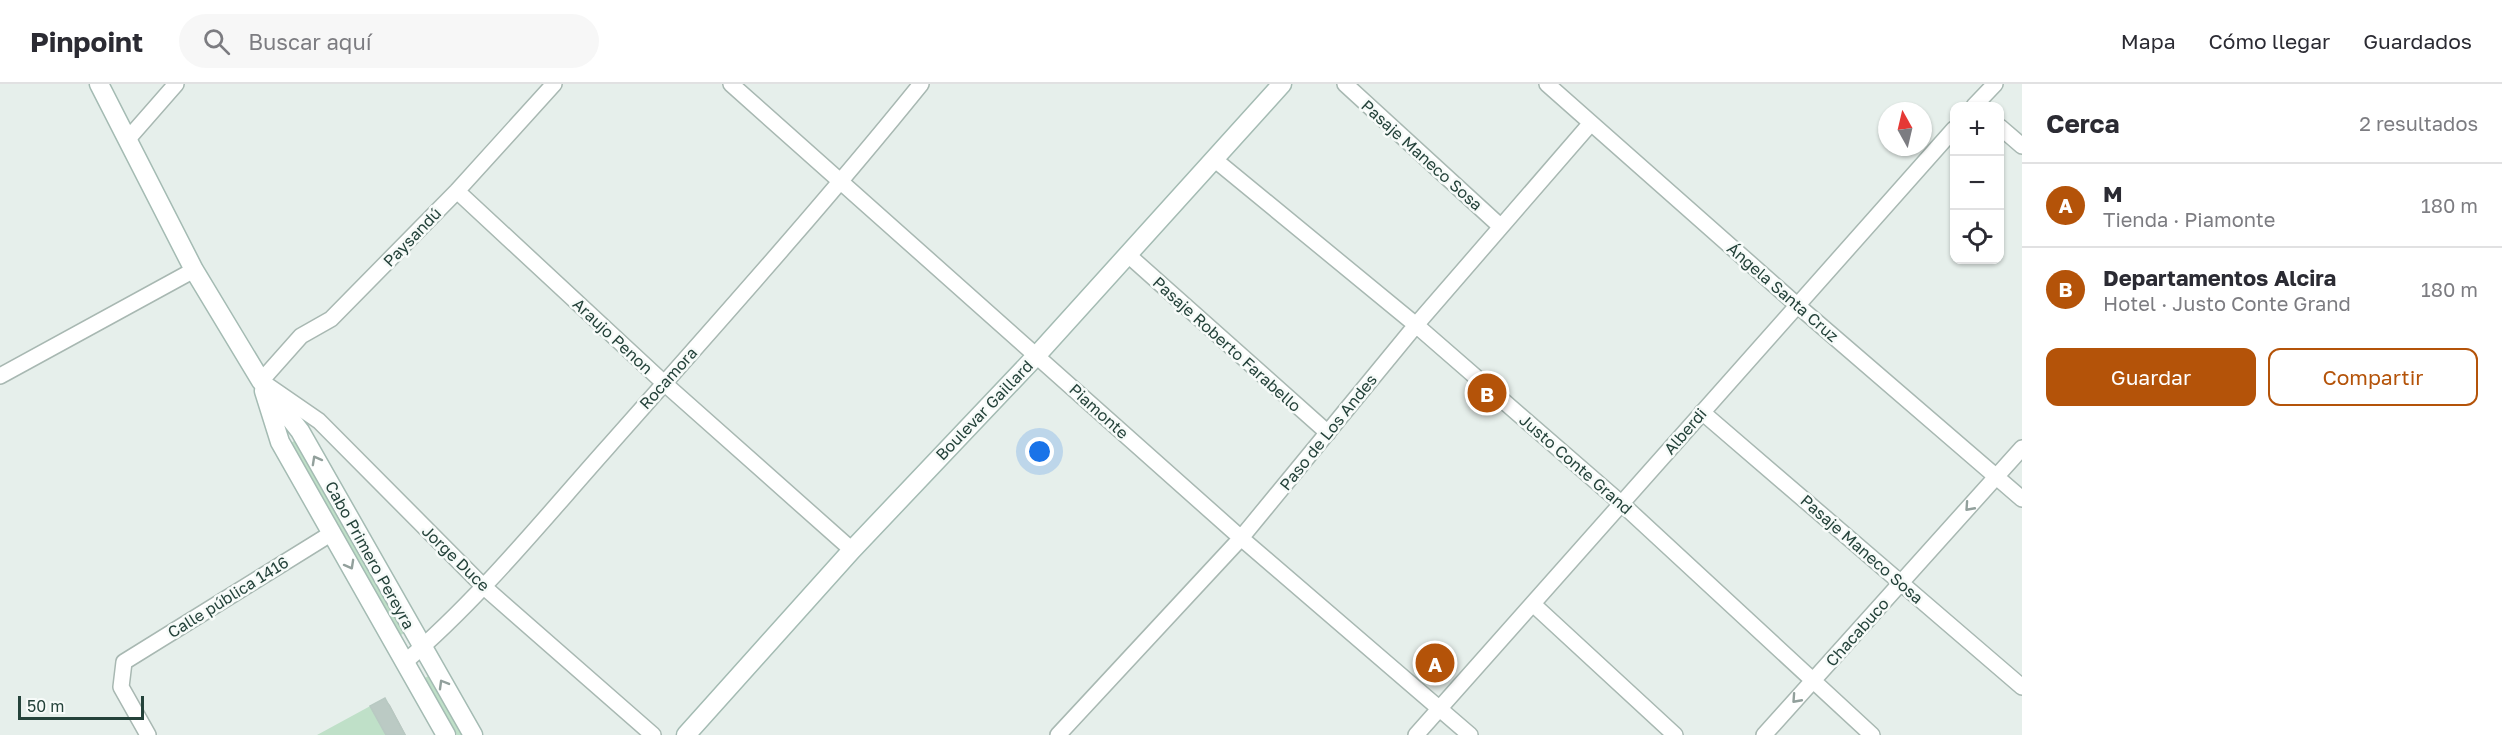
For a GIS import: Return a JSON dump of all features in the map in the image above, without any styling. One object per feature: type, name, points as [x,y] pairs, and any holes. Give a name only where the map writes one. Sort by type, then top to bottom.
[{"type":"street","name":"Cabo Primero Pereyra","points":[[99,84],[194,270],[261,381],[300,431],[473,735]]},
{"type":"street","points":[[127,140],[176,84]]},
{"type":"street","name":"Paysandú","points":[[261,381],[301,336],[331,319],[457,191],[554,84]]},
{"type":"street","name":"Piamonte","points":[[731,84],[1241,538],[1470,735]]},
{"type":"street","name":"Rocamora","points":[[405,662],[422,648],[483,586],[842,182],[921,84]]},
{"type":"street","name":"Boulevar Gaillard","points":[[686,735],[852,550],[1037,355],[1282,84]]},
{"type":"street","name":"Pasaje Maneco Sosa","points":[[1345,84],[1500,226]]},
{"type":"street","name":"Ángela Santa Cruz","points":[[1547,84],[1797,305],[2022,499]]},
{"type":"street","points":[[1979,102],[1995,84]]},
{"type":"street","name":"Paso de Los Andes","points":[[1059,735],[1241,538],[1416,325],[1591,123]]},
{"type":"street","points":[[2004,130],[2022,146]]},
{"type":"street","name":"Alberdi","points":[[1416,735],[1534,605],[1950,133]]},
{"type":"street","name":"Justo Conte Grand","points":[[1214,159],[1416,325],[1622,504],[1872,735]]},
{"type":"street","name":"Araujo Penon","points":[[457,191],[664,383],[852,550]]},
{"type":"street","name":"Pasaje Roberto Farabello","points":[[1127,254],[1328,433]]},
{"type":"street","points":[[0,376],[194,270]]},
{"type":"street","name":"Cabo Primero Pereyra","points":[[261,381],[280,442],[446,735]]},
{"type":"street","name":"Jorge Duce","points":[[261,381],[319,421],[483,586],[653,735]]},
{"type":"street","name":"Pasaje Maneco Sosa","points":[[1702,412],[2022,687]]},
{"type":"street","name":"Chacabuco","points":[[1764,735],[2022,448]]},
{"type":"street","name":"Calle pública 1416","points":[[148,735],[121,687],[124,662],[332,532]]},
{"type":"street","points":[[1534,605],[1675,735]]},
{"type":"green space","points":[[297,439],[404,633],[398,637],[291,443]]},
{"type":"green space","points":[[432,674],[466,735],[457,735],[425,678]]},
{"type":"green space","points":[[385,698],[405,735],[317,735]]},
{"type":"building","points":[[385,698],[405,735],[386,735],[370,706]]},
{"type":"place","name":"Departamentos Alcira","points":[[1487,393]]},
{"type":"place","name":"M","points":[[1435,663]]}]
